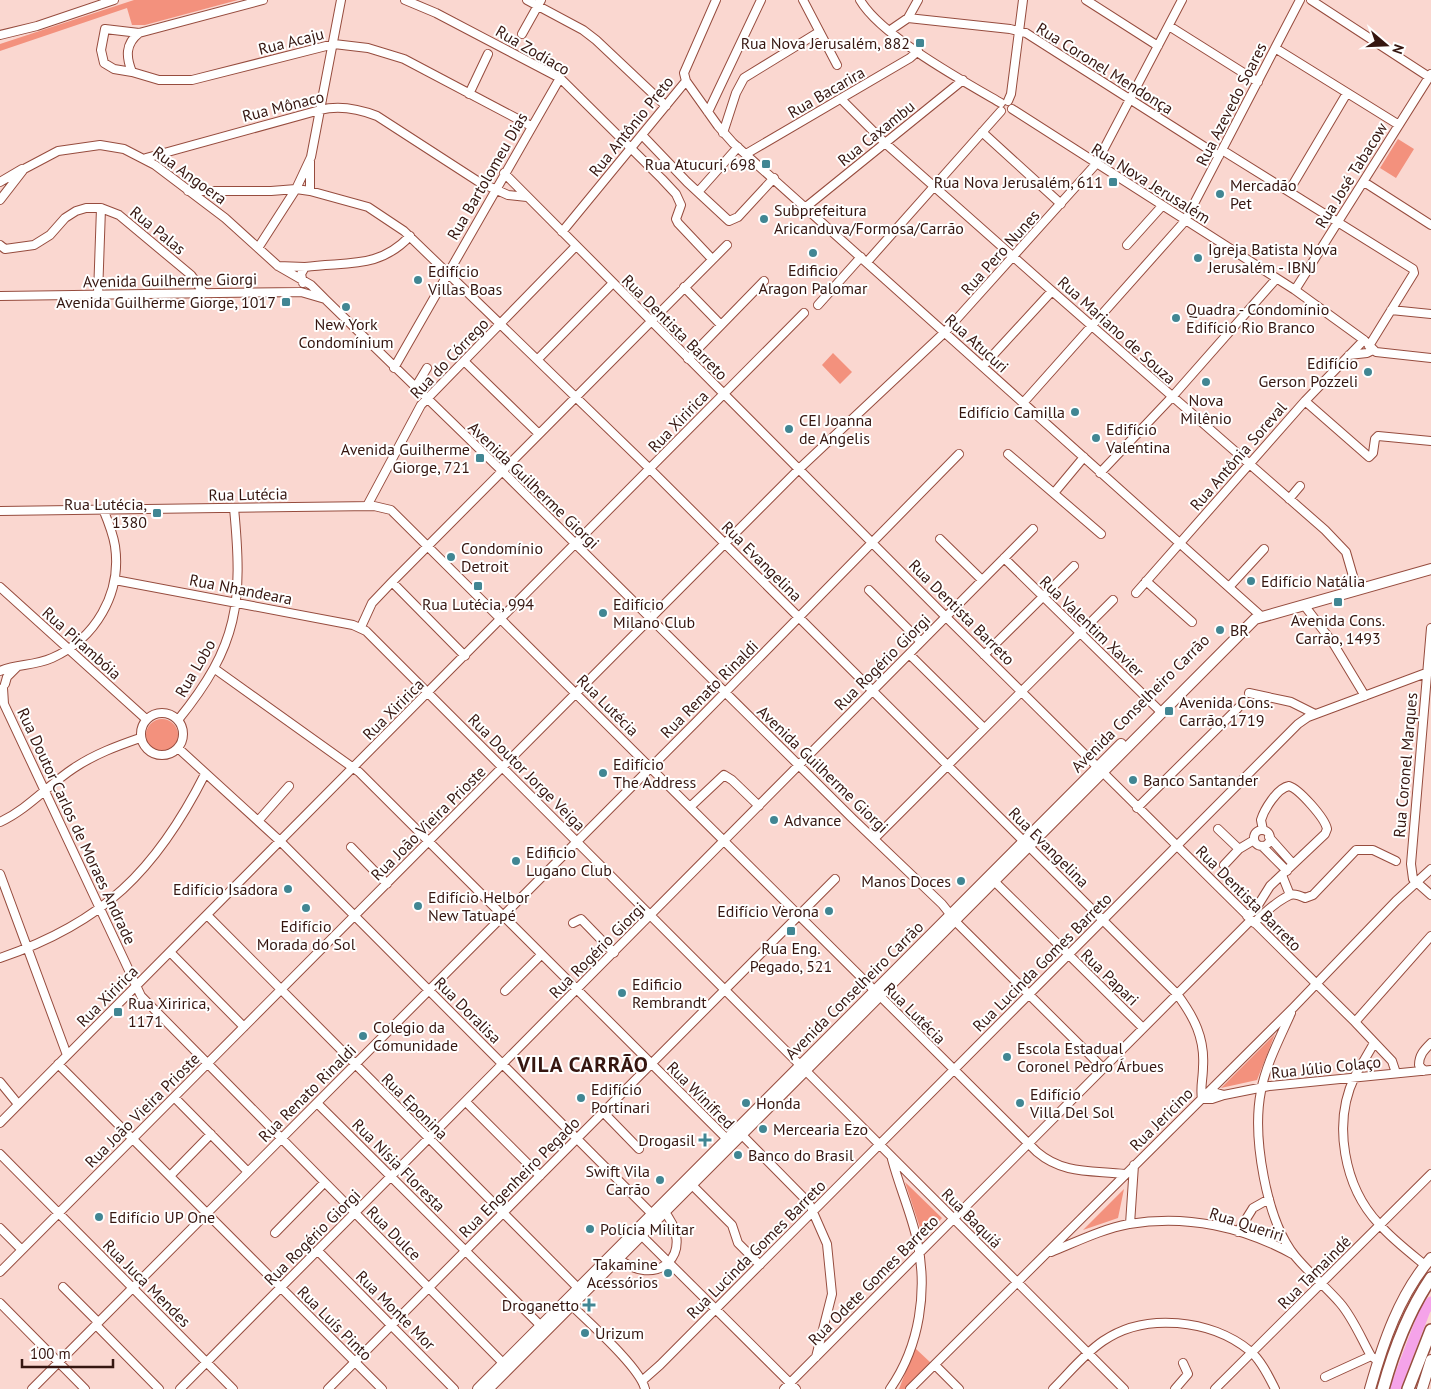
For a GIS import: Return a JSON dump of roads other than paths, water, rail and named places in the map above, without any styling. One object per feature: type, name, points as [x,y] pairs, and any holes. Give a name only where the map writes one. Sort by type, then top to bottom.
[{"type":"highway","points":[[1383,1389],[1401,1334],[1418,1296],[1431,1278]]},
{"type":"highway","points":[[1408,1389],[1431,1330]]},
{"type":"main road","name":"Avenida Conselheiro Carrão","points":[[478,1389],[494,1384],[506,1366],[1159,711],[1242,622],[1248,618],[1258,618],[1431,570]]},
{"type":"main road","name":"Avenida Conselheiro Carrão","points":[[953,917],[994,881],[1025,844]]},
{"type":"main road","name":"Avenida Conselheiro Carrão","points":[[658,1213],[692,1185],[729,1142],[742,1135],[803,1068]]},
{"type":"main road","points":[[1370,1389],[1374,1358],[1396,1314],[1428,1262]]},
{"type":"main road","points":[[1425,1388],[1431,1360]]},
{"type":"street","points":[[0,35],[37,26],[114,0]]},
{"type":"street","points":[[132,72],[128,57],[128,46],[139,33],[263,0]]},
{"type":"street","points":[[310,191],[311,157],[341,0]]},
{"type":"street","name":"Rua Zodíaco","points":[[405,0],[436,13],[560,78],[637,140]]},
{"type":"street","points":[[527,0],[539,3],[596,40],[666,106]]},
{"type":"street","name":"Rua Antônio Preto","points":[[562,232],[686,81],[684,73],[715,0]]},
{"type":"street","points":[[708,112],[761,0]]},
{"type":"street","points":[[803,0],[837,65]]},
{"type":"street","points":[[860,0],[869,13],[889,32],[1003,105]]},
{"type":"street","points":[[889,32],[908,18],[918,0]]},
{"type":"street","points":[[818,305],[934,186],[982,132],[1003,105],[1019,31],[1023,0]]},
{"type":"street","points":[[1086,0],[1158,46]]},
{"type":"street","name":"Rua Pero Nunes","points":[[876,394],[945,332],[1096,164],[1182,0]]},
{"type":"street","name":"Rua Azevedo Soares","points":[[1023,403],[1185,221],[1300,0]]},
{"type":"street","points":[[1311,0],[1430,75]]},
{"type":"street","points":[[522,34],[539,3]]},
{"type":"street","name":"Rua Coronel Mendonça","points":[[908,18],[1019,31],[1030,35],[1130,101],[1290,191],[1414,271],[1369,345]]},
{"type":"street","points":[[1169,26],[1258,82]]},
{"type":"street","name":"Rua Acaju","points":[[139,33],[105,29],[101,50],[104,63],[114,69],[159,80],[192,80],[334,44],[368,48],[394,56],[531,126]]},
{"type":"street","points":[[723,133],[736,93],[744,78],[819,32]]},
{"type":"street","points":[[1275,48],[1399,125]]},
{"type":"street","name":"Rua Bacarira","points":[[746,154],[842,100],[910,58],[918,51]]},
{"type":"street","points":[[469,94],[488,54]]},
{"type":"street","name":"Rua José Tabacow","points":[[1295,290],[1430,75]]},
{"type":"street","name":"Rua Bartolomeu Dias","points":[[394,368],[494,190],[560,78]]},
{"type":"street","name":"Rua Caxambu","points":[[806,207],[963,80]]},
{"type":"street","name":"Rua Atucuri","points":[[686,81],[723,133],[1229,587],[1258,618]]},
{"type":"street","points":[[1290,191],[1347,93]]},
{"type":"street","name":"Rua Mariano de Souza","points":[[842,100],[885,143],[1289,499],[1346,552],[1357,590]]},
{"type":"street","name":"Rua Nova Jerusalém","points":[[1003,105],[1012,104],[1012,109],[1295,290],[1376,352],[1431,358]]},
{"type":"street","name":"Rua Mônaco","points":[[146,158],[320,110],[342,108],[377,116],[494,190],[508,195],[527,197]]},
{"type":"street","points":[[982,132],[1061,204]]},
{"type":"street","points":[[637,140],[731,221],[738,217],[774,178]]},
{"type":"street","points":[[637,140],[680,200],[681,206],[676,219],[712,259]]},
{"type":"street","name":"Rua Angoera","points":[[1,197],[24,168],[58,151],[89,145],[112,146],[146,158],[225,218],[278,266],[301,279],[313,291],[325,299]]},
{"type":"street","points":[[698,192],[738,147]]},
{"type":"street","points":[[258,248],[296,189],[311,157]]},
{"type":"street","points":[[0,182],[24,168]]},
{"type":"street","name":"Rua Dentista Barreto","points":[[504,173],[612,284],[1355,1022],[1392,1061],[1396,1073]]},
{"type":"street","points":[[0,182],[13,184]]},
{"type":"street","points":[[1364,182],[1431,225]]},
{"type":"street","name":"Rua Evangelina","points":[[188,191],[271,191],[296,189],[310,191],[368,208],[386,218],[410,236],[650,469],[1177,994],[1195,1021],[1204,1047],[1200,1086],[1202,1098]]},
{"type":"street","points":[[1127,245],[1162,206]]},
{"type":"street","points":[[2,248],[34,245],[50,235],[65,218],[76,211],[86,208],[101,208],[98,295]]},
{"type":"street","name":"Rua Palas","points":[[101,208],[119,215],[191,275],[199,283],[204,293]]},
{"type":"street","points":[[278,266],[305,267],[368,262],[390,252],[410,236]]},
{"type":"street","points":[[361,627],[372,604],[392,582],[726,245]]},
{"type":"street","name":"Rua do Córrego","points":[[367,506],[408,426],[427,399],[575,247]]},
{"type":"street","points":[[301,292],[302,272],[305,267]]},
{"type":"street","points":[[1100,473],[1172,397],[1276,279]]},
{"type":"street","points":[[688,359],[764,281]]},
{"type":"street","points":[[538,359],[612,284]]},
{"type":"street","points":[[684,288],[721,325]]},
{"type":"street","name":"Avenida Guilherme Giorgi","points":[[0,296],[313,291]]},
{"type":"street","points":[[983,366],[1052,291]]},
{"type":"street","name":"Avenida Guilherme Giorgi","points":[[325,299],[394,368],[502,470],[799,766],[942,904],[1029,995],[1103,1068]]},
{"type":"street","points":[[1391,310],[1431,314]]},
{"type":"street","name":"Rua Xiririca","points":[[0,1123],[429,694],[804,313]]},
{"type":"street","points":[[1349,355],[1368,353],[1369,345]]},
{"type":"street","name":"Rua Antônia Soreval","points":[[1136,593],[1250,466],[1305,401],[1349,355],[1369,345]]},
{"type":"street","points":[[464,361],[538,433]]},
{"type":"street","points":[[415,388],[427,368]]},
{"type":"street","name":"Rua João Vieira Prioste","points":[[0,1272],[798,469],[876,394]]},
{"type":"street","points":[[1305,401],[1369,457],[1373,454],[1375,439],[1378,436],[1431,441]]},
{"type":"street","name":"Rua Renato Rinaldi","points":[[32,1389],[725,693],[959,454]]},
{"type":"street","points":[[1008,454],[1101,534]]},
{"type":"street","points":[[1054,493],[1084,457]]},
{"type":"street","points":[[1289,499],[1300,486]]},
{"type":"street","name":"Rua Lutécia","points":[[0,511],[367,506],[391,510],[1037,1152],[1054,1164],[1076,1171],[1125,1174]]},
{"type":"street","name":"Rua Lobo","points":[[178,720],[196,698],[215,669],[230,632],[237,602],[238,566],[234,508]]},
{"type":"street","points":[[3,688],[0,673],[10,666],[17,667],[49,660],[70,650],[95,625],[107,604],[115,580],[115,546],[103,509]]},
{"type":"street","name":"Rua Rogério Giorgi","points":[[180,1389],[577,991],[1032,529]]},
{"type":"street","points":[[940,539],[982,580]]},
{"type":"street","points":[[1229,587],[1264,549]]},
{"type":"street","name":"Rua Valentim Xavier","points":[[1004,558],[1159,711]]},
{"type":"street","points":[[984,655],[1074,566]]},
{"type":"street","name":"Rua Nhandeara","points":[[115,580],[361,627]]},
{"type":"street","points":[[1146,581],[1192,622]]},
{"type":"street","points":[[392,582],[465,656]]},
{"type":"street","name":"Rua Pirambóia","points":[[0,587],[146,719]]},
{"type":"street","points":[[869,590],[921,642]]},
{"type":"street","points":[[874,839],[1113,600]]},
{"type":"street","points":[[1304,604],[1333,644],[1365,696]]},
{"type":"street","name":"Rua Doutor Jorge Veiga","points":[[361,627],[726,989],[803,1068]]},
{"type":"street","name":"Rua Coronel Marques","points":[[1416,882],[1413,879],[1411,864],[1431,628]]},
{"type":"street","points":[[909,654],[984,728]]},
{"type":"street","points":[[3,688],[7,677],[17,667]]},
{"type":"street","name":"Rua Winifred","points":[[215,669],[354,768],[729,1142]]},
{"type":"street","name":"Rua Lucinda Gomes Barreto","points":[[643,1380],[760,1265],[1176,846],[1309,717],[1426,673]]},
{"type":"street","name":"Rua Doutor Carlos de Moraes Andrade","points":[[3,688],[2,703],[46,790],[136,986]]},
{"type":"street","points":[[1249,693],[1286,700],[1309,717]]},
{"type":"street","points":[[1138,808],[1238,708]]},
{"type":"street","points":[[161,713],[168,714],[178,720],[183,734],[178,748],[170,754],[159,756],[149,751],[140,738],[146,719],[161,713]]},
{"type":"street","points":[[0,822],[29,804],[72,769],[93,756],[140,738]]},
{"type":"street","points":[[178,748],[281,842]]},
{"type":"street","points":[[0,958],[28,949],[76,925],[101,908],[136,877],[160,850],[181,820],[205,774]]},
{"type":"street","points":[[690,806],[724,775],[732,780],[759,806]]},
{"type":"street","points":[[258,821],[289,786]]},
{"type":"street","points":[[1251,920],[1270,886],[1325,834],[1327,829],[1323,819],[1293,788],[1284,787],[1260,820],[1264,830],[1293,864]]},
{"type":"street","points":[[1218,829],[1239,848]]},
{"type":"street","points":[[1224,865],[1239,848],[1254,840],[1256,833],[1264,830]]},
{"type":"street","points":[[1262,846],[1269,842],[1270,837]]},
{"type":"street","points":[[1254,840],[1262,846],[1284,873],[1290,895]]},
{"type":"street","name":"Rua Doralisa","points":[[281,842],[577,1139],[674,1227],[677,1241],[676,1252],[668,1262]]},
{"type":"street","points":[[351,847],[387,884]]},
{"type":"street","points":[[1251,920],[1290,895],[1305,898],[1313,895],[1356,850],[1373,850],[1396,861]]},
{"type":"street","name":"Rua Jericino","points":[[910,1389],[1431,869]]},
{"type":"street","points":[[0,874],[68,1055]]},
{"type":"street","name":"Rua Engenheiro Pegado","points":[[328,1389],[836,879]]},
{"type":"street","name":"Rua Papari","points":[[994,881],[1143,1028]]},
{"type":"street","points":[[1416,882],[1431,895]]},
{"type":"street","name":"Rua Eponina","points":[[207,915],[502,1214],[581,1291]]},
{"type":"street","points":[[573,923],[581,919],[614,953]]},
{"type":"street","name":"Rua Odete Gomes Barreto","points":[[790,1387],[815,1359],[1029,1142],[1251,920]]},
{"type":"street","points":[[1355,1022],[1431,936]]},
{"type":"street","points":[[170,952],[244,1027]]},
{"type":"street","points":[[506,991],[541,955]]},
{"type":"street","name":"Rua Dulce","points":[[136,986],[141,996],[207,1065],[506,1366]]},
{"type":"street","points":[[1293,1008],[1273,1053],[1262,1087],[1258,1117],[1259,1152],[1270,1199],[1294,1255],[1322,1283],[1347,1314],[1374,1358],[1325,1377]]},
{"type":"street","points":[[1427,1071],[1418,1065],[1418,1060],[1431,1042]]},
{"type":"street","points":[[1374,1043],[1354,1077],[1344,1119],[1345,1149],[1354,1184],[1379,1225],[1428,1262]]},
{"type":"street","name":"Rua Luís Pinto","points":[[58,1064],[382,1389]]},
{"type":"street","name":"Rua Baquiá","points":[[803,1068],[1124,1389]]},
{"type":"street","name":"Rua Júlio Colaço","points":[[1202,1098],[1212,1099],[1262,1087],[1427,1071]]},
{"type":"street","points":[[0,1082],[18,1104]]},
{"type":"street","name":"Rua Júlio Colaço","points":[[1210,1091],[1224,1095]]},
{"type":"street","points":[[174,1097],[248,1172]]},
{"type":"street","points":[[466,1102],[540,1176]]},
{"type":"street","name":"Rua Nísia Floresta","points":[[318,1103],[544,1328]]},
{"type":"street","points":[[603,1112],[639,1149]]},
{"type":"street","points":[[170,1176],[211,1134]]},
{"type":"street","points":[[742,1135],[803,1196],[813,1211],[827,1244],[832,1286],[829,1312],[815,1359]]},
{"type":"street","name":"Rua Juca Mendes","points":[[0,1154],[232,1389]]},
{"type":"street","points":[[892,1159],[919,1254],[922,1294],[913,1339],[893,1387]]},
{"type":"street","points":[[1130,1224],[1134,1165]]},
{"type":"street","name":"Rua Tamaindé","points":[[1215,1389],[1431,1174]]},
{"type":"street","points":[[275,1233],[324,1183]]},
{"type":"street","points":[[692,1185],[732,1225],[738,1244],[760,1265]]},
{"type":"street","points":[[1238,1232],[1253,1208],[1270,1199]]},
{"type":"street","name":"Rua Queriri","points":[[1046,1254],[1097,1233],[1130,1224],[1181,1220],[1209,1224],[1238,1232],[1294,1255]]},
{"type":"street","points":[[0,1228],[22,1250]]},
{"type":"street","points":[[639,1233],[790,1387]]},
{"type":"street","name":"Rua Monte Mor","points":[[318,1251],[454,1389]]},
{"type":"street","points":[[615,1256],[644,1271],[661,1269],[668,1262]]},
{"type":"street","points":[[63,1287],[159,1389]]},
{"type":"street","points":[[0,1302],[85,1389]]},
{"type":"street","points":[[569,1303],[643,1380],[645,1389]]},
{"type":"street","points":[[1053,1389],[1102,1342],[1124,1331],[1170,1322],[1197,1326],[1239,1343],[1252,1352],[1275,1389]]},
{"type":"street","points":[[1175,1389],[1188,1374],[1183,1363]]},
{"type":"street","points":[[935,1365],[959,1389]]},
{"type":"waterway","points":[[1395,1389],[1425,1310],[1431,1302]]},
{"type":"place","name":"Rua Nova Jerusalém, 882","points":[[920,43]]},
{"type":"place","name":"Rua Atucuri, 698","points":[[766,164]]},
{"type":"place","name":"Rua Nova Jerusalém, 611","points":[[1113,182]]},
{"type":"place","name":"Mercadão Pet","points":[[1220,194]]},
{"type":"place","name":"Subprefeitura Aricanduva/Formosa/Carrão","points":[[764,219]]},
{"type":"place","name":"Edificio Aragon Palomar","points":[[813,253]]},
{"type":"place","name":"Igreja Batista Nova Jerusalém - IBNJ","points":[[1198,258]]},
{"type":"place","name":"Edifício Villas Boas","points":[[418,280]]},
{"type":"place","name":"Avenida Guilherme Giorge, 1017","points":[[286,302]]},
{"type":"place","name":"New York Condomínium","points":[[346,307]]},
{"type":"place","name":"Quadra - Condomínio Edifício Rio Branco","points":[[1176,318]]},
{"type":"place","name":"Edifício Gerson Pozzeli","points":[[1368,372]]},
{"type":"place","name":"Nova Milênio","points":[[1206,382]]},
{"type":"place","name":"Edifício Camilla","points":[[1075,412]]},
{"type":"place","name":"CEI Joanna de Angelis","points":[[789,429]]},
{"type":"place","name":"Edifício Valentina","points":[[1096,438]]},
{"type":"place","name":"Avenida Guilherme Giorge, 721","points":[[480,458]]},
{"type":"place","name":"Rua Lutécia, 1380","points":[[157,513]]},
{"type":"place","name":"Condomínio Detroit","points":[[451,557]]},
{"type":"place","name":"Edifício Natália","points":[[1251,581]]},
{"type":"place","name":"Rua Lutécia, 994","points":[[478,586]]},
{"type":"place","name":"Avenida Cons. Carrão, 1493","points":[[1338,602]]},
{"type":"place","name":"Edifício Milano Club","points":[[603,613]]},
{"type":"place","name":"BR","points":[[1220,630]]},
{"type":"place","name":"Avenida Cons. Carrão, 1719","points":[[1169,711]]},
{"type":"place","name":"Edifício The Address","points":[[603,773]]},
{"type":"place","name":"Banco Santander","points":[[1133,780]]},
{"type":"place","name":"Advance","points":[[774,820]]},
{"type":"place","name":"Edificio Lugano Club","points":[[516,861]]},
{"type":"place","name":"Manos Doces","points":[[961,881]]},
{"type":"place","name":"Edifício Isadora","points":[[288,889]]},
{"type":"place","name":"Edifício Helbor New Tatuapé","points":[[418,906]]},
{"type":"place","name":"Edifício Morada do Sol","points":[[306,908]]},
{"type":"place","name":"Edifício Verona","points":[[829,911]]},
{"type":"place","name":"Rua Eng. Pegado, 521","points":[[791,931]]},
{"type":"place","name":"Edificio Rembrandt","points":[[622,993]]},
{"type":"place","name":"Rua Xiririca, 1171","points":[[118,1012]]},
{"type":"place","name":"Colegio da Comunidade","points":[[363,1036]]},
{"type":"place","name":"Escola Estadual Coronel Pedro Árbues","points":[[1007,1057]]},
{"type":"place","name":"Edifício Portinari","points":[[581,1098]]},
{"type":"place","name":"Honda","points":[[746,1103]]},
{"type":"place","name":"Edifício Villa Del Sol","points":[[1020,1103]]},
{"type":"place","name":"Mercearia Ezo","points":[[763,1129]]},
{"type":"place","name":"Drogasil","points":[[705,1140]]},
{"type":"place","name":"Banco do Brasil","points":[[738,1155]]},
{"type":"place","name":"Swift Vila Carrão","points":[[660,1180]]},
{"type":"place","name":"Edifício UP One","points":[[99,1217]]},
{"type":"place","name":"Polícia Militar","points":[[590,1229]]},
{"type":"place","name":"Takamine Acessórios","points":[[668,1273]]},
{"type":"place","name":"Droganetto","points":[[589,1305]]},
{"type":"place","name":"Urizum","points":[[585,1333]]},
{"type":"district","name":"VILA CARRÃO","points":[[583,1064]]}]
